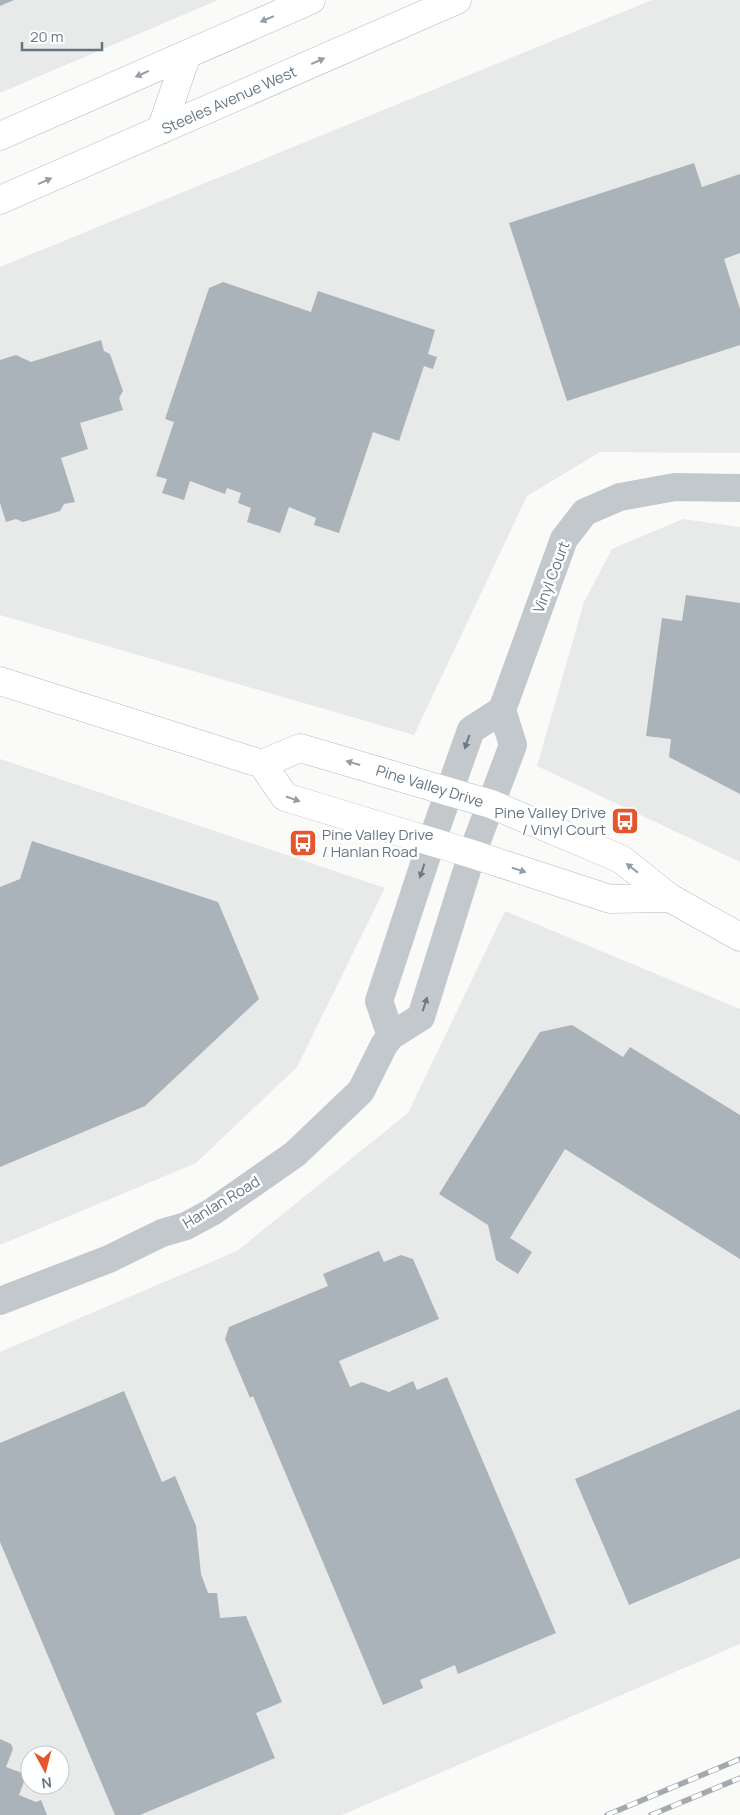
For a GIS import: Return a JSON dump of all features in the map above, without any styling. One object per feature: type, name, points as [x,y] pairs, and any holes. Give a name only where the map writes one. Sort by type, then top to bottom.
[{"type":"main road","points":[[0,136],[311,0]]},
{"type":"main road","name":"Steeles Avenue West","points":[[0,200],[457,0]]},
{"type":"main road","points":[[161,130],[187,54]]},
{"type":"main road","points":[[0,681],[262,764]]},
{"type":"main road","name":"Pine Valley Drive","points":[[670,898],[610,899],[472,854],[285,797],[262,764],[300,748],[491,804],[621,859],[670,898],[740,936]]},
{"type":"street","name":"Vinyl Court","points":[[502,710],[564,539],[585,512],[620,497],[675,487],[740,488]]},
{"type":"street","points":[[391,1036],[379,1001],[431,843],[471,730],[502,710],[513,745],[472,854]]},
{"type":"street","name":"Hanlan Road","points":[[0,1301],[109,1259],[162,1233],[186,1226],[235,1197],[295,1154],[361,1091],[384,1044],[391,1036],[421,1017],[472,854]]},
{"type":"shaded area","points":[[0,0],[218,0],[0,93]]},
{"type":"shaded area","points":[[652,0],[740,0],[740,453],[600,452],[527,496],[414,735],[0,615],[0,267]]},
{"type":"shaded area","points":[[683,519],[740,527],[740,862],[537,766],[584,602],[612,549]]},
{"type":"shaded area","points":[[0,759],[385,888],[297,1067],[196,1163],[0,1245]]},
{"type":"shaded area","points":[[505,911],[740,1009],[740,1644],[342,1815],[0,1815],[0,1352],[237,1251],[408,1113]]},
{"type":"building","points":[[0,0],[14,0],[0,6]]},
{"type":"building","points":[[694,163],[702,187],[740,174],[740,253],[724,259],[740,309],[740,345],[567,401],[509,223]]},
{"type":"building","points":[[223,282],[311,312],[318,291],[435,330],[428,354],[437,357],[433,369],[424,366],[399,441],[373,432],[339,533],[314,525],[316,518],[289,507],[280,533],[247,522],[251,508],[238,503],[241,493],[227,488],[225,494],[190,481],[184,500],[162,493],[167,479],[156,476],[174,422],[165,419],[209,288]]},
{"type":"building","points":[[101,340],[104,351],[110,354],[123,391],[119,398],[123,410],[80,423],[88,449],[61,458],[75,502],[64,504],[60,511],[23,522],[16,519],[6,522],[0,503],[0,360],[16,355],[31,362]]},
{"type":"building","points":[[686,595],[740,603],[740,794],[669,757],[671,739],[646,736],[662,618],[682,621]]},
{"type":"building","points":[[32,841],[218,902],[259,999],[145,1106],[0,1167],[0,887],[20,879]]},
{"type":"building","points":[[572,1025],[623,1057],[630,1047],[740,1115],[740,1259],[565,1149],[510,1238],[532,1252],[518,1274],[496,1260],[488,1225],[439,1194],[540,1032]]},
{"type":"building","points":[[379,1251],[384,1262],[401,1255],[413,1259],[439,1319],[339,1361],[350,1387],[362,1382],[389,1392],[413,1381],[417,1390],[447,1377],[556,1633],[458,1674],[455,1665],[420,1680],[423,1688],[383,1705],[253,1396],[250,1398],[225,1339],[229,1327],[328,1286],[323,1274]]},
{"type":"building","points":[[124,1391],[162,1482],[175,1476],[196,1526],[201,1574],[208,1593],[217,1593],[220,1618],[246,1616],[282,1702],[256,1713],[275,1758],[140,1815],[115,1815],[0,1542],[0,1443]]},
{"type":"building","points":[[740,1409],[740,1558],[629,1605],[575,1479]]},
{"type":"building","points":[[0,1739],[11,1744],[13,1749],[6,1767],[20,1772],[19,1795],[36,1802],[41,1800],[47,1815],[0,1815]]},
{"type":"railway","points":[[607,1815],[740,1759]]},
{"type":"railway","points":[[651,1815],[740,1778]]},
{"type":"place","name":"Pine Valley Drive / Vinyl Court","points":[[625,821]]},
{"type":"place","name":"Pine Valley Drive / Hanlan Road","points":[[303,843]]}]
